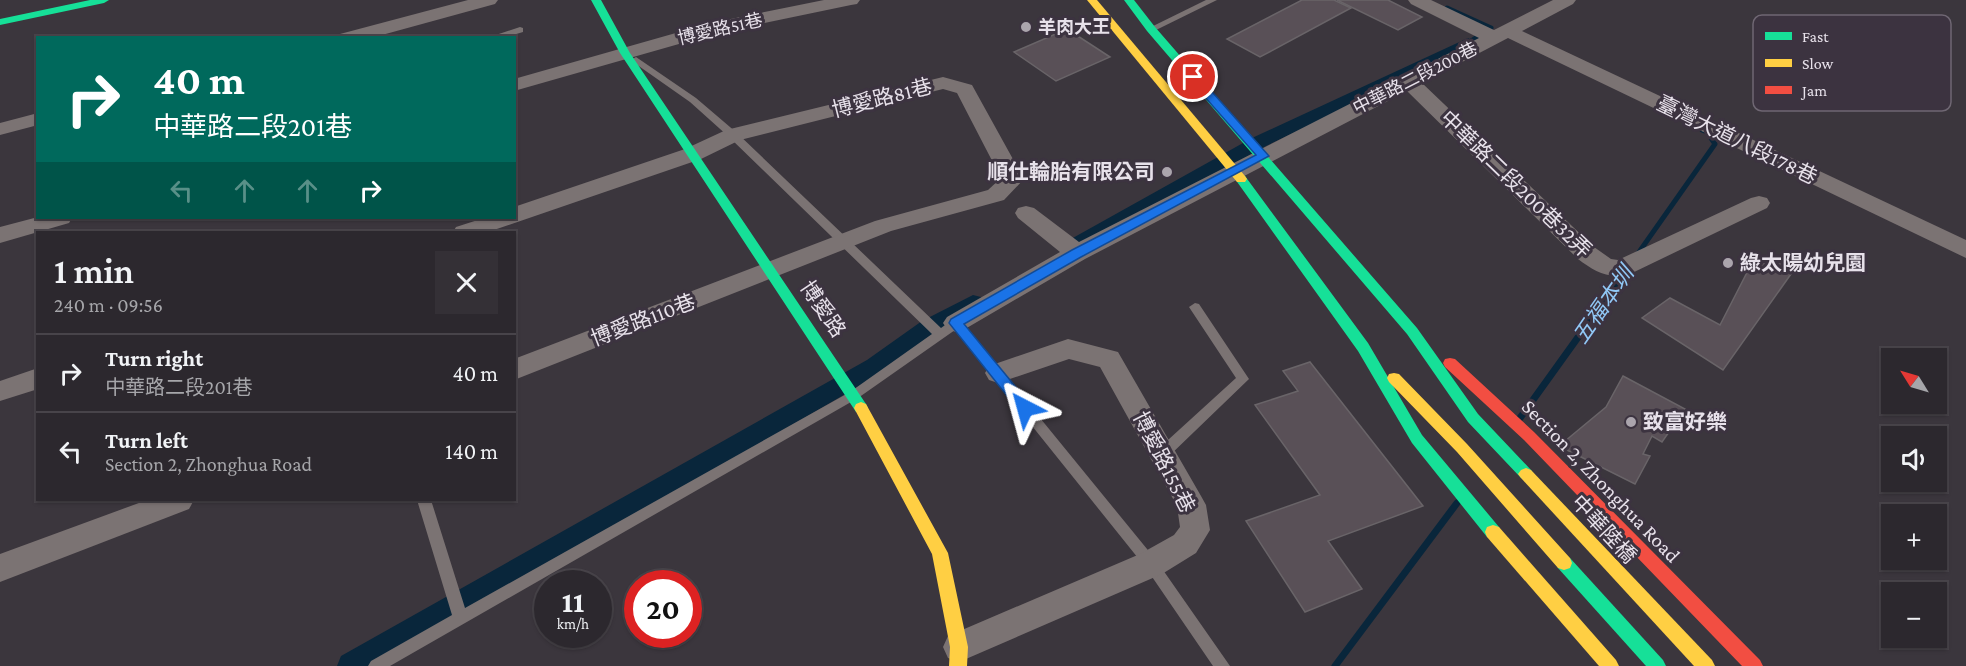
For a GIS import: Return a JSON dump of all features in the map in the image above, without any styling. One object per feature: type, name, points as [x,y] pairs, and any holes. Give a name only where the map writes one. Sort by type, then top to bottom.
[{"type":"main road","points":[[0,12],[58,0]]},
{"type":"main road","points":[[0,22],[104,0]]},
{"type":"main road","name":"博愛路","points":[[596,0],[625,53],[854,394],[940,553],[959,656]]},
{"type":"main road","points":[[1092,0],[1235,170],[1363,347],[1417,439],[1496,536],[1610,666]]},
{"type":"main road","name":"Section 2, Zhonghua Road","points":[[1129,0],[1151,29],[1412,331],[1473,418]]},
{"type":"main road","name":"Section 2, Zhonghua Road","points":[[1412,331],[1500,407],[1754,666]]},
{"type":"main road","points":[[1363,347],[1445,428],[1527,523],[1657,666]]},
{"type":"main road","name":"中華陸橋","points":[[1473,418],[1706,666]]},
{"type":"street","points":[[354,36],[489,0]]},
{"type":"street","name":"博愛路51巷","points":[[516,84],[718,27],[851,0]]},
{"type":"street","name":"臺灣大道八段178巷","points":[[1417,0],[1501,34],[1966,250]]},
{"type":"street","name":"中華路二段200巷","points":[[947,328],[1077,254],[1235,170],[1567,0]]},
{"type":"street","name":"中華路二段200巷32弄","points":[[1409,82],[1586,253],[1606,267],[1621,268],[1759,203]]},
{"type":"street","name":"博愛路81巷","points":[[516,214],[693,154],[733,135],[944,83],[965,89],[1013,178],[996,195],[883,226],[771,270]]},
{"type":"street","points":[[0,129],[36,120]]},
{"type":"street","points":[[1026,213],[1077,254]]},
{"type":"street","points":[[0,235],[57,219]]},
{"type":"street","points":[[467,231],[505,219]]},
{"type":"street","name":"博愛路110巷","points":[[516,369],[771,270]]},
{"type":"street","name":"博愛路155巷","points":[[959,656],[1151,564],[1185,544],[1195,530],[1191,506],[1109,359],[1068,349],[998,373]]},
{"type":"street","points":[[0,391],[36,379]]},
{"type":"street","points":[[0,568],[176,501]]},
{"type":"lane","points":[[1151,29],[1213,0]]},
{"type":"lane","points":[[498,36],[520,30]]},
{"type":"lane","points":[[625,53],[693,100],[845,241],[998,373],[1151,564],[1222,666]]},
{"type":"lane","points":[[1162,454],[1243,379],[1195,307]]},
{"type":"lane","points":[[376,666],[854,394],[947,328]]},
{"type":"lane","points":[[424,501],[460,617]]},
{"type":"building","points":[[1302,0],[1334,0],[1351,8],[1260,57],[1227,39]]},
{"type":"building","points":[[1337,0],[1388,0],[1422,17],[1398,30]]},
{"type":"building","points":[[1067,29],[1110,57],[1056,81],[1014,52]]},
{"type":"building","points":[[1772,255],[1796,267],[1723,370],[1642,318],[1670,298],[1720,325],[1755,257]]},
{"type":"building","points":[[1310,362],[1423,506],[1328,541],[1362,589],[1305,612],[1246,521],[1320,495],[1255,405],[1298,391],[1283,371]]},
{"type":"building","name":"致富好樂","points":[[1623,376],[1685,409],[1662,442],[1652,436],[1643,454],[1650,456],[1635,484],[1559,446],[1606,407]]},
{"type":"waterway","points":[[1447,8],[1491,28],[1468,43]]},
{"type":"waterway","points":[[1078,244],[1259,142],[1468,43]]},
{"type":"waterway","name":"五福本圳","points":[[1637,255],[1715,144],[1707,132],[1702,130]]},
{"type":"waterway","name":"五福本圳","points":[[1616,285],[1626,271]]},
{"type":"waterway","name":"五福本圳","points":[[1520,418],[1617,283]]},
{"type":"waterway","points":[[351,666],[875,366],[930,327],[973,303]]},
{"type":"waterway","name":"五福本圳","points":[[1335,666],[1457,503]]},
{"type":"traffic: fast","points":[[0,22],[104,0]]},
{"type":"traffic: fast","points":[[596,0],[625,53],[861,408]]},
{"type":"traffic: fast","points":[[1129,0],[1151,29],[1412,331],[1473,418],[1526,474]]},
{"type":"traffic: fast","points":[[1241,179],[1363,347],[1417,439],[1493,532]]},
{"type":"traffic: fast","points":[[1564,563],[1657,666]]},
{"type":"traffic: slow","points":[[1092,0],[1241,179]]},
{"type":"traffic: slow","points":[[1394,378],[1462,448],[1564,563]]},
{"type":"traffic: slow","points":[[861,408],[940,553],[959,647],[958,666]]},
{"type":"traffic: slow","points":[[1526,474],[1706,666]]},
{"type":"traffic: slow","points":[[1493,532],[1610,666]]},
{"type":"traffic: jam","points":[[1450,363],[1529,436],[1754,666]]},
{"type":"place","name":"羊肉大王","points":[[1026,27]]},
{"type":"place","name":"順仕輪胎有限公司","points":[[1167,172]]},
{"type":"place","name":"綠太陽幼兒園","points":[[1728,263]]},
{"type":"place","name":"致富好樂","points":[[1631,422]]},
{"type":"route","points":[[1025,408],[956,323],[1077,254],[1263,156],[1193,77]]}]
